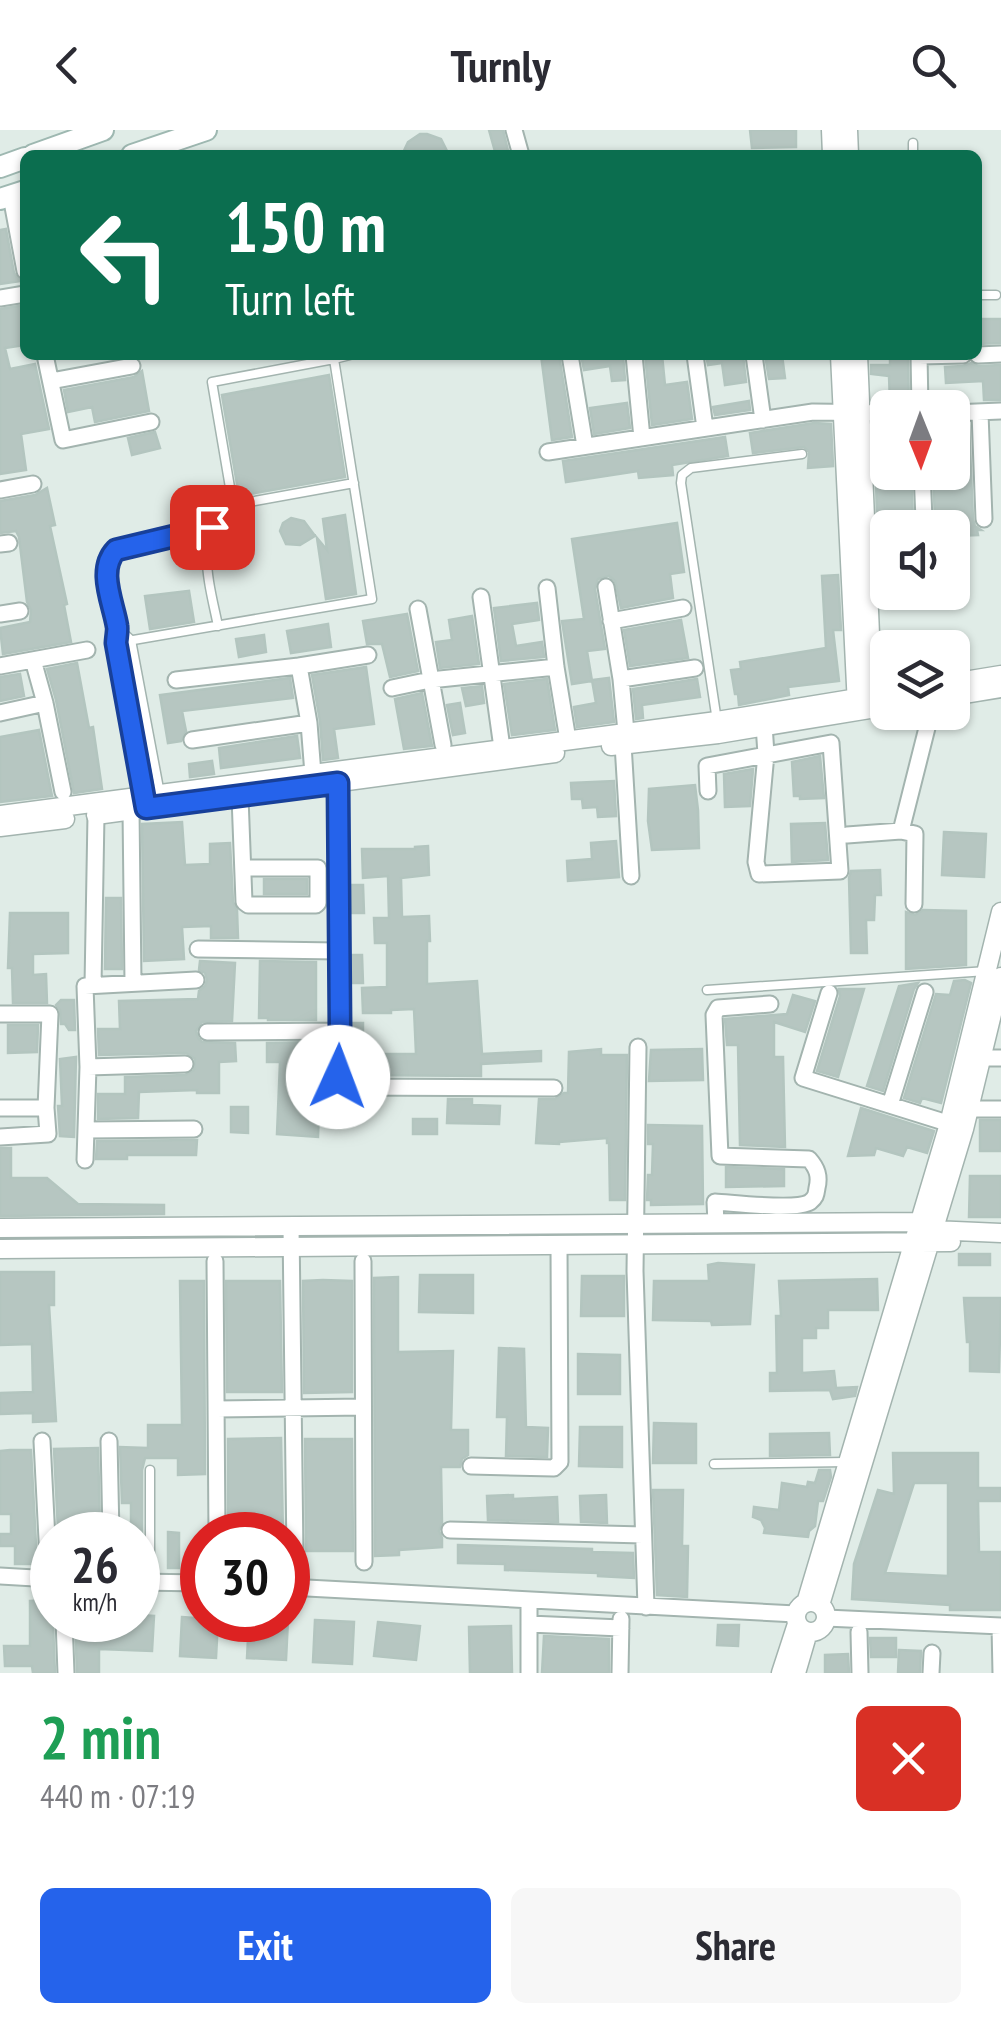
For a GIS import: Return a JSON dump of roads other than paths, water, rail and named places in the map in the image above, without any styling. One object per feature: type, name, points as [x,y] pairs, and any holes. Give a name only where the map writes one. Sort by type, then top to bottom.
[{"type":"main road","points":[[47,150],[103,130]]},
{"type":"main road","points":[[147,150],[206,130]]},
{"type":"street","points":[[0,157],[55,134],[76,130]]},
{"type":"street","points":[[12,196],[20,242]]},
{"type":"street","points":[[46,360],[64,440],[151,422]]},
{"type":"street","points":[[571,360],[585,446]]},
{"type":"street","points":[[634,360],[642,438]]},
{"type":"street","points":[[696,360],[705,428]]},
{"type":"street","points":[[755,360],[763,420]]},
{"type":"street","points":[[841,360],[852,412],[870,673]]},
{"type":"street","points":[[852,412],[857,360]]},
{"type":"street","points":[[920,360],[920,390]]},
{"type":"street","points":[[50,381],[132,366]]},
{"type":"street","points":[[548,452],[814,412],[870,412]]},
{"type":"street","points":[[970,413],[1001,412]]},
{"type":"street","points":[[980,413],[984,518]]},
{"type":"street","points":[[0,490],[34,484]]},
{"type":"street","points":[[606,587],[620,679],[631,876]]},
{"type":"street","points":[[547,588],[568,740]]},
{"type":"street","points":[[481,597],[502,748]]},
{"type":"street","points":[[611,621],[683,608]]},
{"type":"street","points":[[418,609],[443,746]]},
{"type":"street","points":[[0,614],[20,611]]},
{"type":"street","points":[[0,666],[87,650]]},
{"type":"street","points":[[176,680],[368,655]]},
{"type":"street","points":[[34,660],[62,792]]},
{"type":"street","points":[[299,666],[313,774]]},
{"type":"street","points":[[392,688],[556,666]]},
{"type":"street","points":[[620,679],[695,668]]},
{"type":"street","points":[[970,680],[1001,676]]},
{"type":"street","points":[[970,693],[1001,688]]},
{"type":"street","points":[[0,815],[240,797],[718,721],[870,702]]},
{"type":"street","points":[[0,827],[96,815],[313,774],[502,748],[568,740],[718,734],[870,702]]},
{"type":"street","points":[[0,713],[46,704]]},
{"type":"street","points":[[192,740],[309,723]]},
{"type":"street","points":[[708,791],[707,766],[766,754],[831,744],[840,871],[759,874],[756,862],[766,754],[764,725]]},
{"type":"street","points":[[901,832],[926,730]]},
{"type":"street","points":[[338,783],[338,1077],[345,1087],[554,1088]]},
{"type":"street","points":[[240,797],[243,868],[246,904],[318,903],[318,868],[243,868]]},
{"type":"street","points":[[132,983],[149,803]]},
{"type":"street","points":[[93,985],[96,815]]},
{"type":"street","points":[[847,835],[915,834],[914,904]]},
{"type":"street","points":[[781,1673],[809,1616],[962,1106],[983,1056],[1001,912]]},
{"type":"street","points":[[198,949],[338,952]]},
{"type":"street","points":[[85,1160],[85,986],[196,980]]},
{"type":"street","points":[[890,1104],[925,992]]},
{"type":"street","points":[[829,993],[803,1078],[956,1126]]},
{"type":"street","points":[[716,1224],[715,1202],[795,1206],[808,1204],[816,1195],[816,1166],[809,1159],[720,1156],[714,1015],[718,1008],[770,1004]]},
{"type":"street","points":[[0,1014],[50,1014],[48,1134],[0,1137]]},
{"type":"street","points":[[207,1032],[340,1031]]},
{"type":"street","points":[[638,1048],[635,1244],[646,1606]]},
{"type":"street","points":[[88,1067],[185,1064]]},
{"type":"street","points":[[962,1106],[1001,1109]]},
{"type":"street","points":[[0,1108],[46,1108]]},
{"type":"street","points":[[87,1130],[194,1129]]},
{"type":"street","points":[[0,1228],[716,1224],[923,1234],[1001,1245]]},
{"type":"street","points":[[291,1226],[294,1512]]},
{"type":"street","points":[[0,1250],[635,1244],[1001,1233]]},
{"type":"street","points":[[796,1673],[847,1462],[923,1234]]},
{"type":"street","points":[[471,1466],[554,1468],[560,1462],[559,1244]]},
{"type":"street","points":[[215,1261],[216,1512]]},
{"type":"street","points":[[363,1261],[364,1562]]},
{"type":"street","points":[[216,1408],[363,1407]]},
{"type":"street","points":[[42,1441],[47,1512]]},
{"type":"street","points":[[109,1441],[111,1512]]},
{"type":"street","points":[[450,1530],[643,1535]]},
{"type":"street","points":[[0,1576],[30,1578]]},
{"type":"street","points":[[310,1588],[1001,1626],[1001,1673]]},
{"type":"street","points":[[529,1673],[530,1600]]},
{"type":"street","points":[[620,1673],[622,1604]]},
{"type":"street","points":[[529,1624],[621,1628]]},
{"type":"street","points":[[860,1632],[860,1673]]},
{"type":"street","points":[[65,1642],[66,1673]]},
{"type":"street","points":[[931,1673],[932,1653]]},
{"type":"lane","points":[[913,143],[913,150]]},
{"type":"lane","points":[[982,295],[996,296]]},
{"type":"lane","points":[[234,505],[212,382],[329,360]]},
{"type":"lane","points":[[116,643],[372,599],[334,360]]},
{"type":"lane","points":[[718,721],[682,475],[690,468],[802,454]]},
{"type":"lane","points":[[218,626],[207,555],[217,516],[234,505],[354,483]]},
{"type":"lane","points":[[149,803],[116,643],[118,627],[107,574],[116,550],[212,527]]},
{"type":"lane","points":[[118,627],[131,640],[149,803]]},
{"type":"lane","points":[[708,990],[996,973]]},
{"type":"lane","points":[[714,1464],[847,1462]]},
{"type":"lane","points":[[148,1512],[150,1470]]}]
